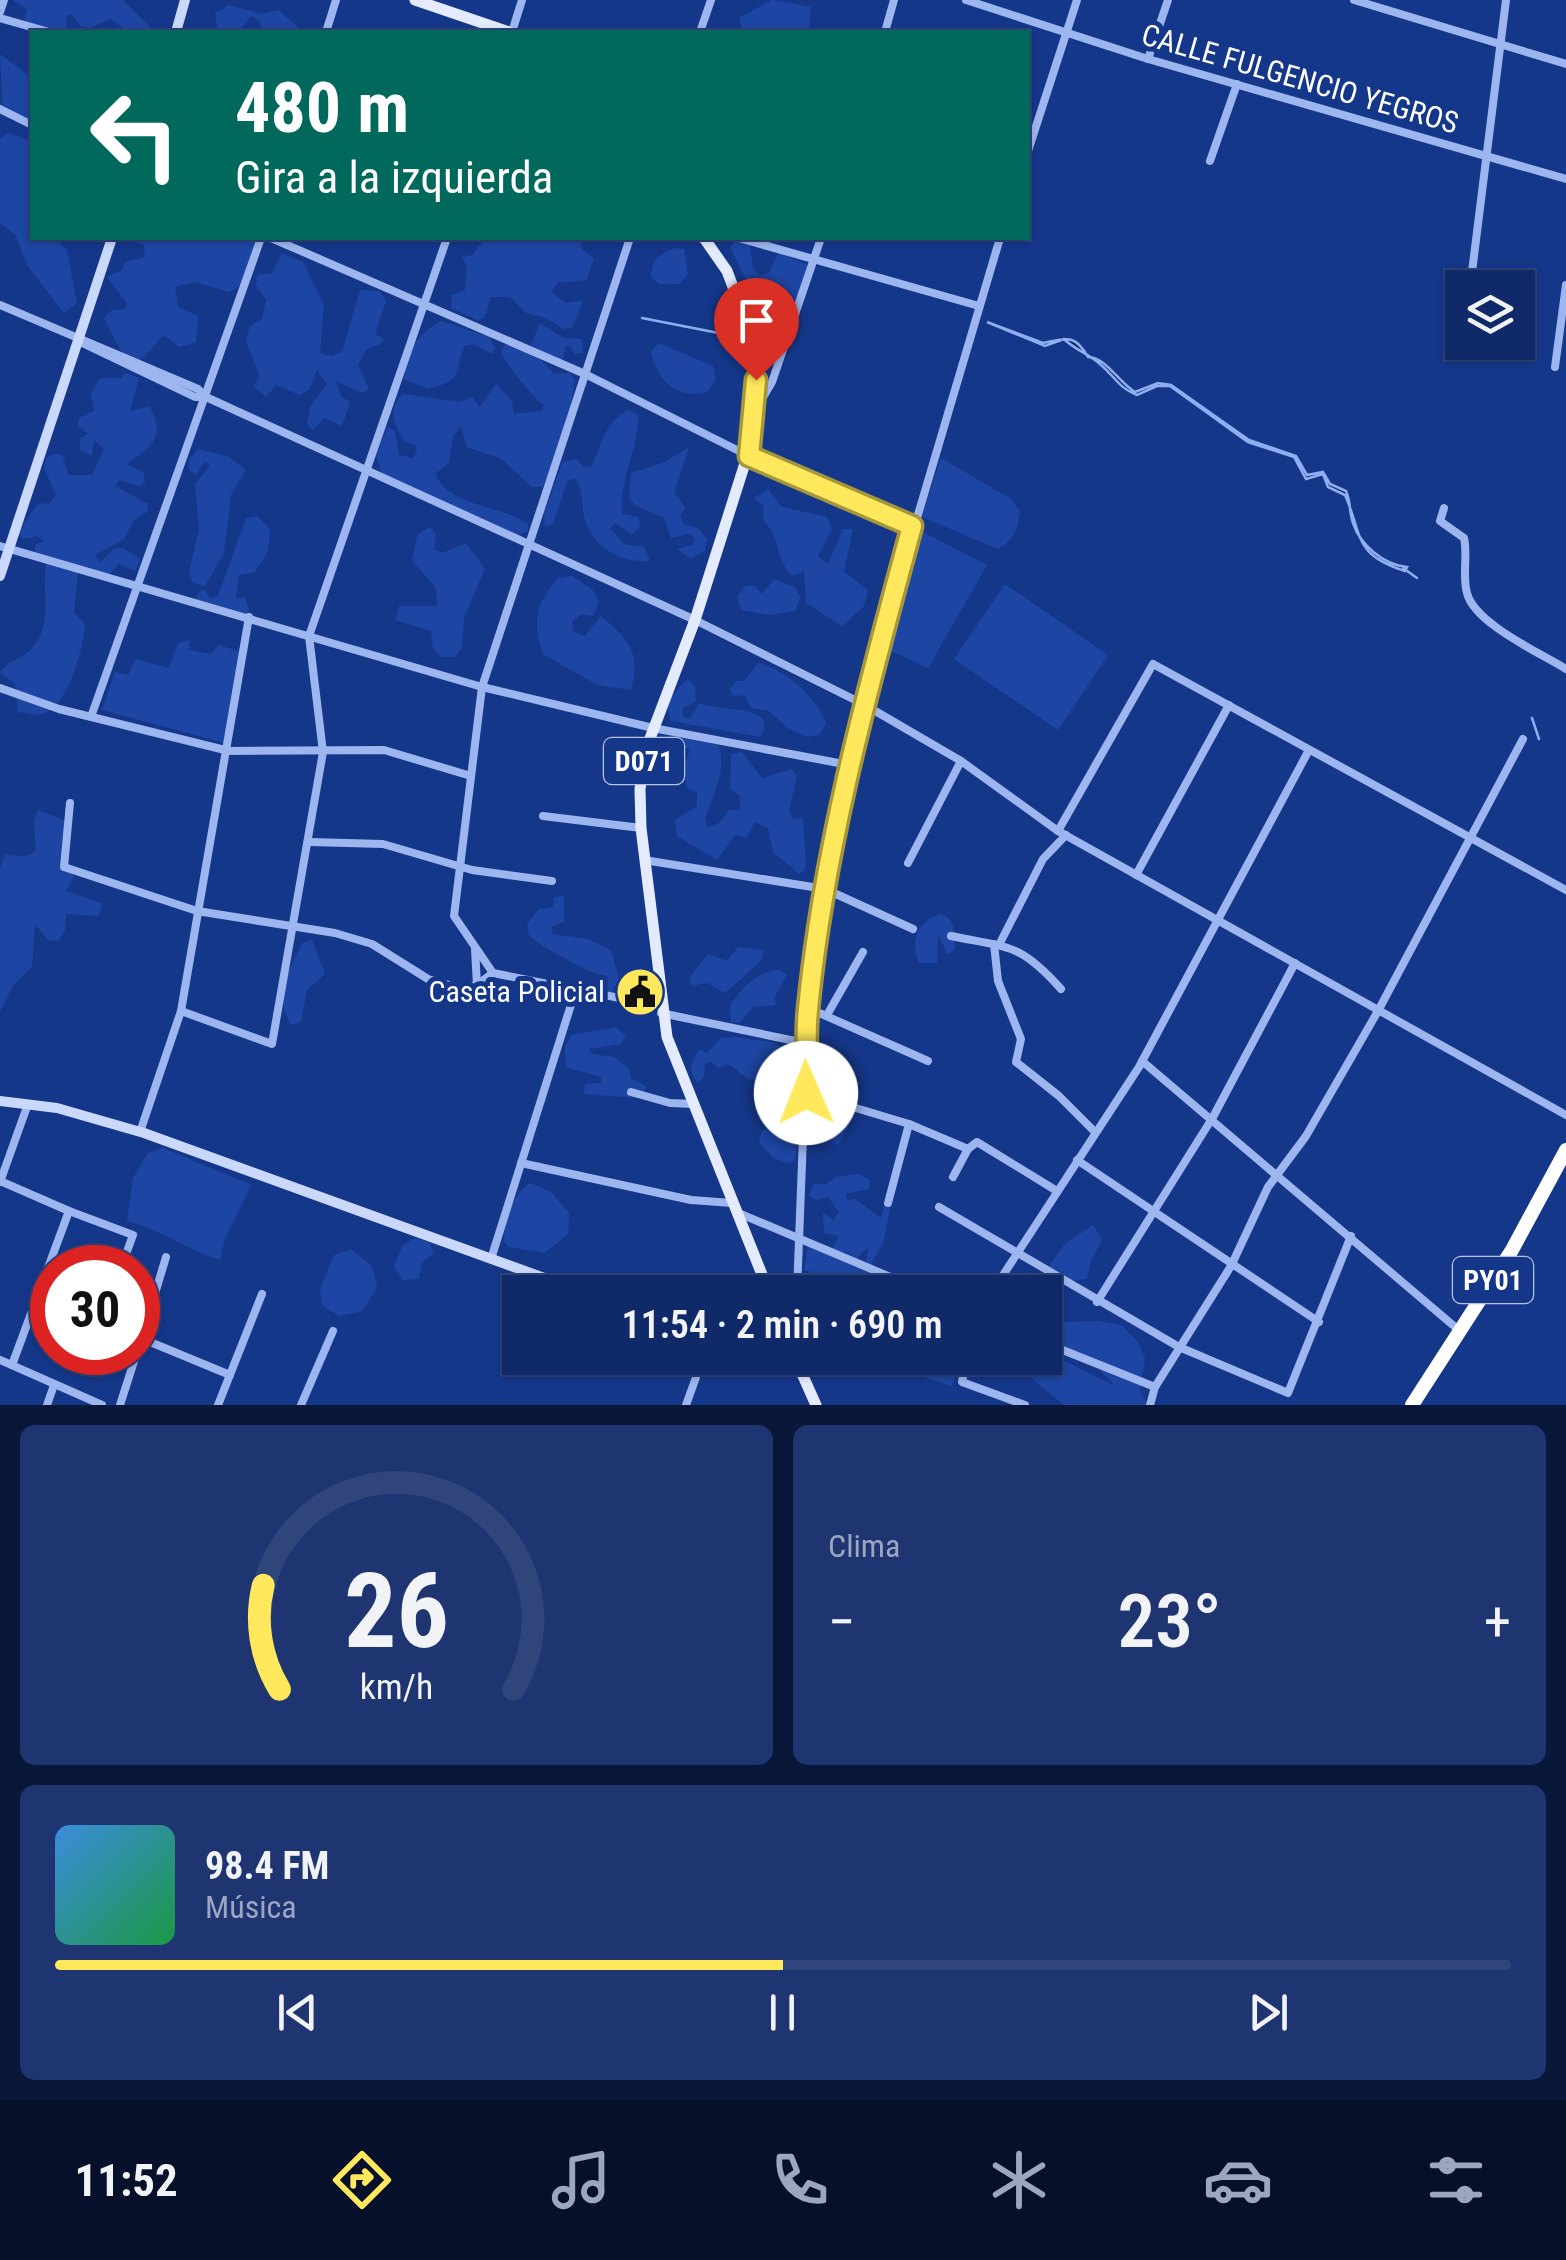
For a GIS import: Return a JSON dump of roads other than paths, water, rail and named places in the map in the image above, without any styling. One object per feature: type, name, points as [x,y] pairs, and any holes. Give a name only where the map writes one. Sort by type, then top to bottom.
[{"type":"highway","name":"PY01","points":[[1412,1405],[1461,1332],[1566,1150]]},
{"type":"main road","points":[[415,0],[505,30]]},
{"type":"main road","name":"D071","points":[[705,240],[742,302],[754,358],[756,409],[749,456],[695,620],[653,728],[641,775],[641,828],[660,1010],[692,1104],[762,1275]]},
{"type":"main road","points":[[803,1375],[816,1405]]},
{"type":"street","points":[[4,0],[0,15],[43,30]]},
{"type":"street","points":[[177,30],[186,0]]},
{"type":"street","points":[[327,30],[336,0]]},
{"type":"street","points":[[512,30],[522,0]]},
{"type":"street","points":[[701,30],[711,0]]},
{"type":"street","points":[[886,30],[894,0]]},
{"type":"street","name":"CALLE FULGENCIO YEGROS","points":[[966,0],[1148,59],[1566,179]]},
{"type":"street","points":[[1030,145],[1077,0]]},
{"type":"street","points":[[1148,59],[1168,0]]},
{"type":"street","points":[[1354,0],[1566,64]]},
{"type":"street","points":[[1472,270],[1506,0]]},
{"type":"street","points":[[1210,161],[1237,84]]},
{"type":"street","points":[[0,109],[30,124]]},
{"type":"street","points":[[0,576],[6,546],[111,240]]},
{"type":"street","points":[[92,714],[260,240]]},
{"type":"street","points":[[276,240],[584,374],[749,456],[912,526]]},
{"type":"street","points":[[181,1011],[272,1044],[323,752],[309,636],[445,240]]},
{"type":"street","points":[[629,240],[482,688],[454,916],[493,974],[806,1043]]},
{"type":"street","points":[[746,240],[979,306]]},
{"type":"street","points":[[756,409],[772,382],[820,240]]},
{"type":"street","points":[[797,1275],[808,1008],[825,889],[849,765],[912,526],[999,240]]},
{"type":"street","points":[[1556,368],[1566,285]]},
{"type":"street","points":[[0,305],[142,370],[198,388],[206,396],[695,620],[865,705],[961,760],[1062,833],[1566,1115]]},
{"type":"street","points":[[1444,508],[1440,521],[1464,538],[1466,592],[1472,604],[1496,626],[1566,669]]},
{"type":"street","points":[[6,546],[70,569],[482,688],[653,728],[849,765]]},
{"type":"street","points":[[140,1132],[181,1011],[211,820],[229,751],[250,618]]},
{"type":"street","points":[[1094,1131],[1060,1096],[1016,1062],[1015,1049],[1021,1039],[998,981],[998,942],[1043,859],[1062,833],[1152,664],[1566,890]]},
{"type":"street","points":[[0,688],[59,709],[92,714],[229,751],[384,750],[472,776]]},
{"type":"street","points":[[1136,875],[1230,705]]},
{"type":"street","points":[[1150,1405],[1155,1388],[1230,1266],[1268,1187],[1279,1177],[1378,1011],[1523,740]]},
{"type":"street","points":[[1003,1275],[1142,1060],[1308,750]]},
{"type":"street","points":[[908,863],[961,760]]},
{"type":"street","points":[[70,804],[62,866],[197,911],[335,933],[372,944],[428,980],[460,988],[477,985],[493,974]]},
{"type":"street","points":[[543,816],[641,828]]},
{"type":"street","points":[[310,842],[382,844],[459,865],[552,881]]},
{"type":"street","points":[[644,860],[825,889],[913,930]]},
{"type":"street","points":[[951,936],[998,942],[1044,970],[1061,989]]},
{"type":"street","points":[[475,950],[477,985]]},
{"type":"street","points":[[827,1015],[863,952]]},
{"type":"street","points":[[1098,1302],[1213,1118],[1295,963]]},
{"type":"street","points":[[490,1259],[575,992]]},
{"type":"street","points":[[808,1008],[928,1061]]},
{"type":"street","points":[[1142,1060],[1461,1332]]},
{"type":"street","points":[[631,1092],[670,1103],[692,1104]]},
{"type":"street","points":[[806,1093],[909,1124],[968,1149]]},
{"type":"street","points":[[0,1100],[140,1132],[536,1275]]},
{"type":"street","points":[[28,1104],[0,1182],[133,1235],[129,1245]]},
{"type":"street","points":[[888,1204],[909,1124]]},
{"type":"street","points":[[953,1177],[968,1149],[977,1142],[1056,1190]]},
{"type":"street","points":[[1078,1160],[1318,1322]]},
{"type":"street","points":[[521,1163],[734,1208],[886,1275]]},
{"type":"street","points":[[940,1208],[1180,1348],[1288,1393],[1351,1236]]},
{"type":"street","points":[[63,1209],[6,1363],[102,1405]]},
{"type":"street","points":[[160,1275],[166,1257]]},
{"type":"street","points":[[218,1405],[262,1294]]},
{"type":"street","points":[[301,1405],[333,1331]]},
{"type":"street","points":[[160,1347],[230,1375]]},
{"type":"street","points":[[1062,1351],[1155,1388]]},
{"type":"street","points":[[120,1405],[129,1375]]},
{"type":"street","points":[[686,1405],[697,1375]]},
{"type":"street","points":[[963,1375],[962,1382],[1024,1405]]},
{"type":"street","points":[[47,1405],[54,1385]]},
{"type":"waterway","points":[[642,318],[744,338]]},
{"type":"waterway","points":[[1403,568],[1417,578]]},
{"type":"waterway","points":[[1532,718],[1539,739]]},
{"type":"place","name":"Caseta Policial","points":[[640,992]]}]
